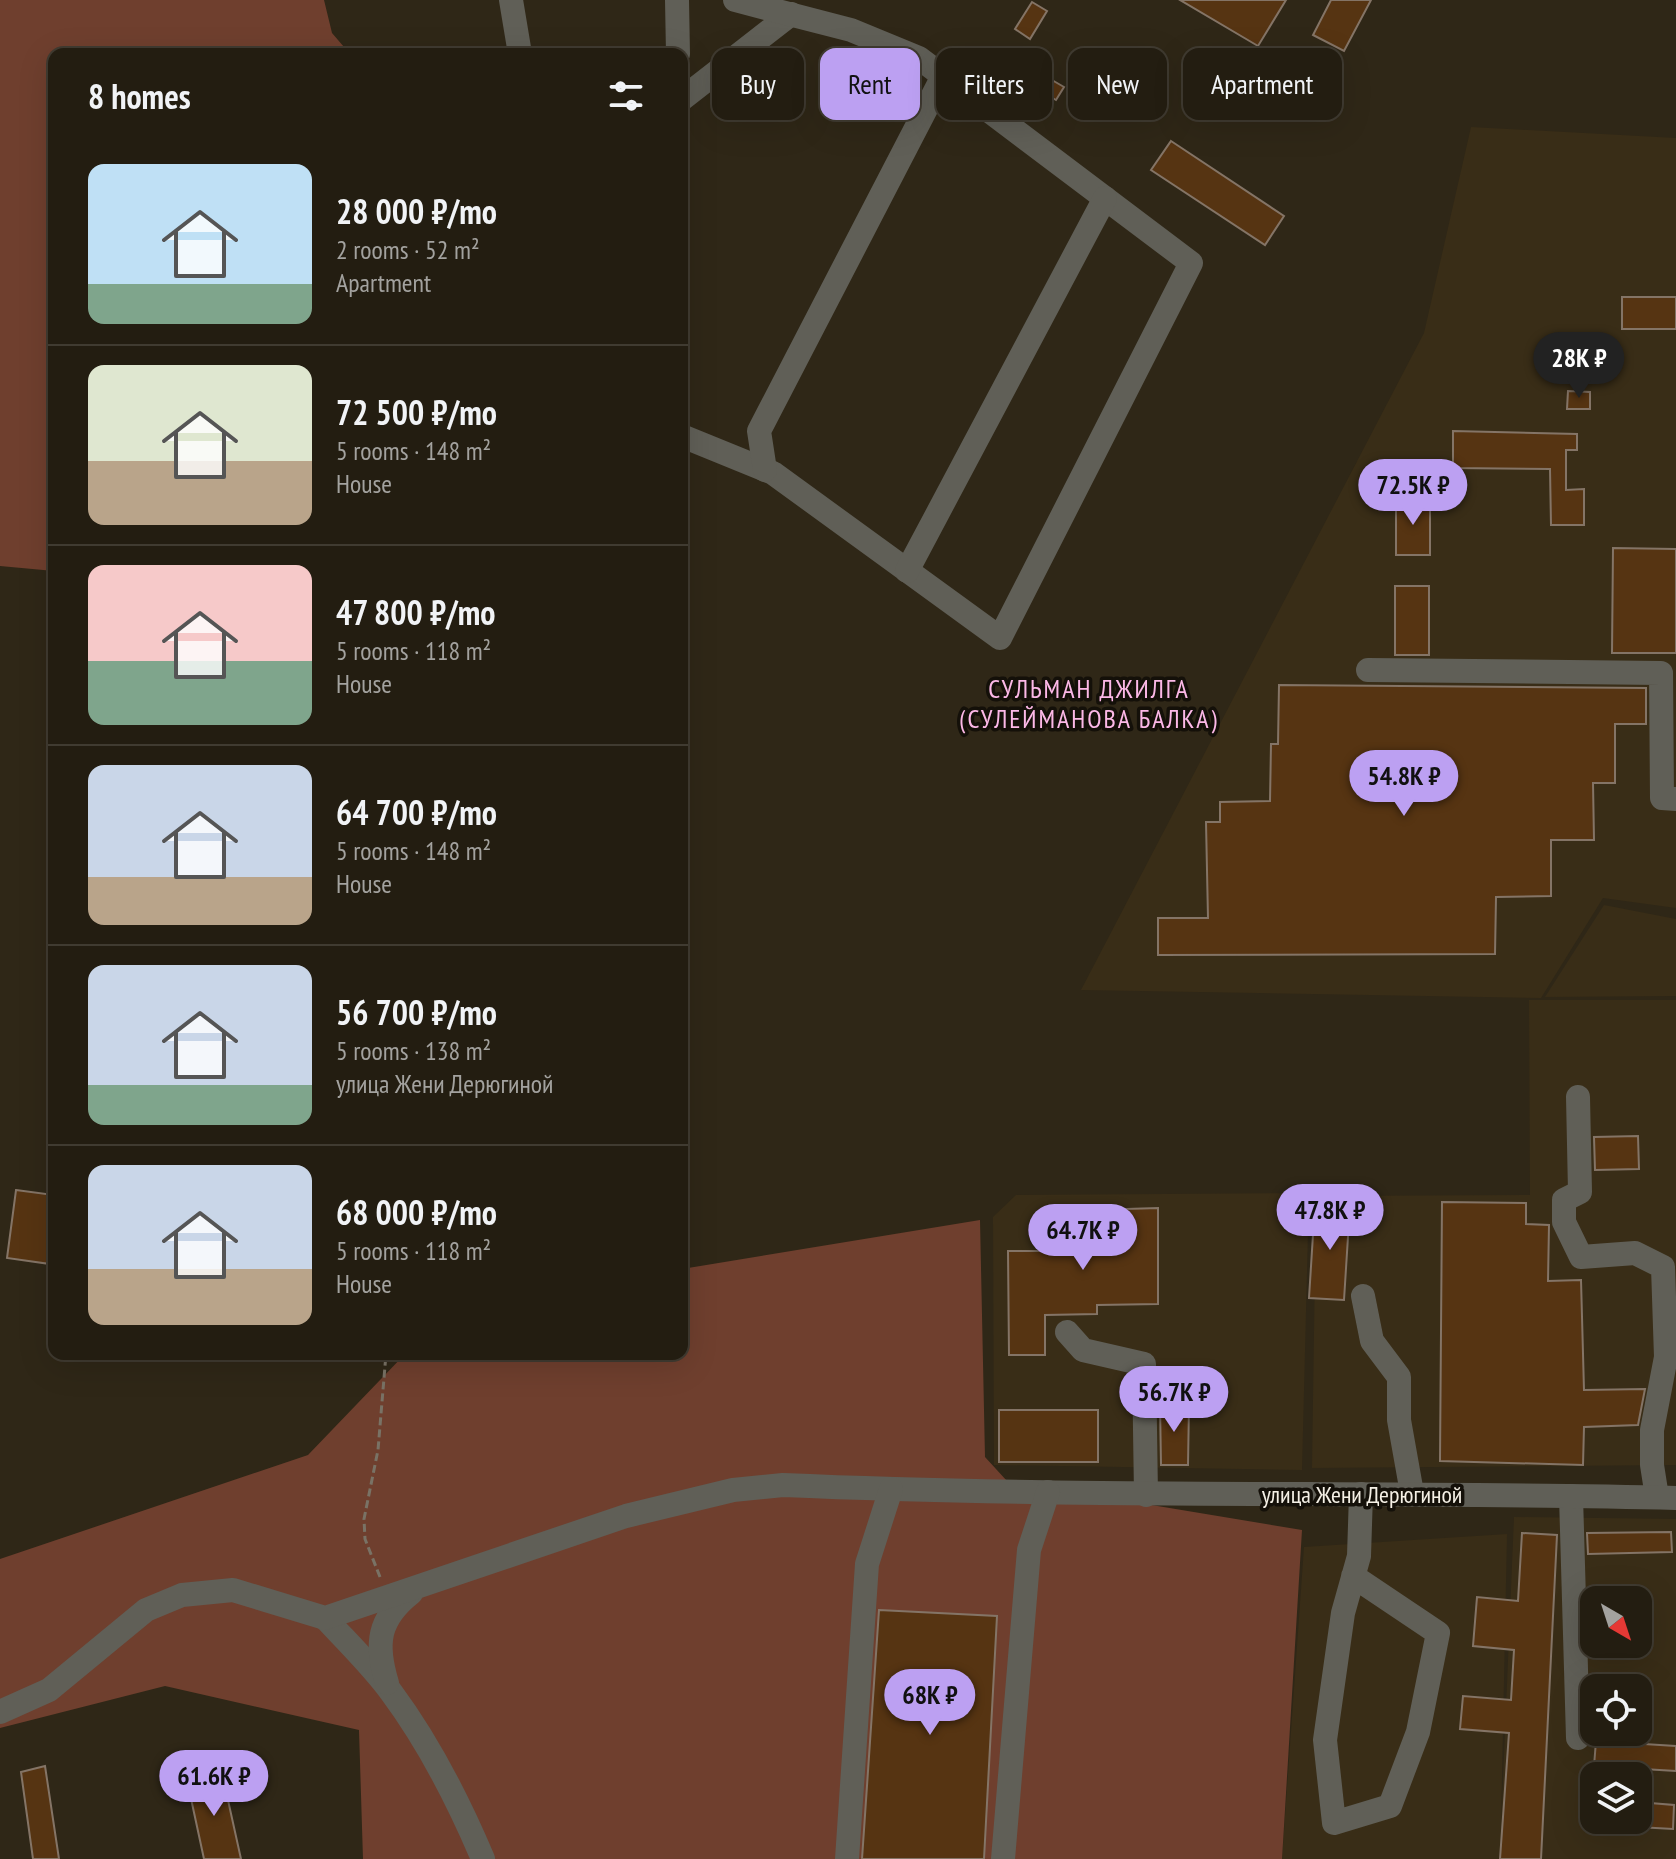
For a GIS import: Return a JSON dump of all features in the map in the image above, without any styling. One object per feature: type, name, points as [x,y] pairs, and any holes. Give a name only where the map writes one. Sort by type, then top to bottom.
[{"type":"street","points":[[511,0],[519,48]]},
{"type":"street","points":[[677,0],[678,48]]},
{"type":"street","points":[[735,0],[851,30],[919,58],[936,71]]},
{"type":"street","points":[[688,94],[791,14]]},
{"type":"street","points":[[765,470],[759,431],[936,90]]},
{"type":"street","points":[[688,438],[765,470],[1000,638],[1191,263],[1001,120]]},
{"type":"street","points":[[907,571],[1105,198]]},
{"type":"street","points":[[1368,670],[1661,673],[1662,798],[1676,799]]},
{"type":"street","points":[[1578,1097],[1580,1192],[1564,1200],[1564,1222],[1581,1257],[1635,1253],[1663,1267],[1666,1357],[1652,1430],[1652,1465],[1667,1498]]},
{"type":"street","points":[[1363,1296],[1372,1341],[1399,1377],[1399,1420],[1412,1493]]},
{"type":"street","points":[[1067,1332],[1083,1350],[1144,1364],[1146,1495]]},
{"type":"street","name":"улица Жени Дерюгиной","points":[[325,1618],[626,1516],[733,1490],[783,1485],[1146,1495],[1412,1493],[1667,1498]]},
{"type":"street","points":[[847,1859],[867,1564],[891,1489]]},
{"type":"street","points":[[1003,1859],[1029,1550],[1048,1492]]},
{"type":"street","points":[[1353,1576],[1438,1633],[1418,1732],[1390,1806],[1334,1823],[1325,1740],[1343,1613],[1353,1576],[1359,1556],[1361,1494]]},
{"type":"street","points":[[1571,1496],[1578,1738]]},
{"type":"street","points":[[389,1689],[379,1656],[380,1629],[394,1606],[416,1588]]},
{"type":"street","points":[[0,1712],[49,1690],[146,1610],[182,1595],[233,1590],[325,1618],[389,1689],[417,1730],[455,1797],[483,1859]]},
{"type":"path","points":[[386,1360],[380,1436],[364,1519],[365,1539],[389,1597]]},
{"type":"shaded area","points":[[0,0],[324,0],[332,33],[345,48],[48,48],[48,570],[0,566]]},
{"type":"shaded area","points":[[1471,127],[1676,138],[1676,908],[1603,898],[1541,998],[1081,990],[1424,333]]},
{"type":"shaded area","points":[[1604,905],[1676,919],[1676,996],[1545,997]]},
{"type":"shaded area","points":[[1529,1000],[1676,1000],[1676,1465],[1312,1468],[1316,1196],[1530,1195]]},
{"type":"shaded area","points":[[1309,1193],[1302,1470],[994,1465],[993,1217],[1016,1195]]},
{"type":"shaded area","points":[[980,1220],[985,1457],[1007,1481],[1302,1530],[1282,1859],[363,1859],[359,1730],[165,1686],[0,1728],[0,1559],[308,1455],[399,1360],[688,1360],[688,1268]]},
{"type":"shaded area","points":[[1514,1517],[1676,1519],[1676,1859],[1282,1859],[1304,1547],[1507,1534],[1501,1827]]},
{"type":"building","points":[[1180,0],[1286,0],[1258,46]]},
{"type":"building","points":[[1331,0],[1371,0],[1344,51],[1313,35]]},
{"type":"building","points":[[1032,2],[1047,11],[1030,39],[1015,29]]},
{"type":"building","points":[[1052,80],[1064,87],[1056,100],[1052,98]]},
{"type":"building","points":[[1171,141],[1284,216],[1265,245],[1151,170]]},
{"type":"building","points":[[1622,297],[1676,297],[1676,329],[1622,329]]},
{"type":"building","points":[[1568,391],[1590,392],[1590,409],[1567,409]]},
{"type":"building","points":[[1453,431],[1577,434],[1577,450],[1566,450],[1566,490],[1584,489],[1584,525],[1551,525],[1550,469],[1453,468]]},
{"type":"building","points":[[1430,499],[1430,555],[1396,555],[1396,500]]},
{"type":"building","points":[[1613,548],[1676,549],[1676,653],[1612,653]]},
{"type":"building","points":[[1395,586],[1429,586],[1429,655],[1395,655]]},
{"type":"building","points":[[1279,685],[1646,688],[1646,724],[1615,724],[1615,783],[1593,783],[1594,840],[1551,840],[1551,896],[1496,897],[1495,954],[1158,955],[1158,918],[1208,918],[1206,822],[1220,822],[1220,802],[1270,801],[1271,744],[1278,744]]},
{"type":"building","points":[[1638,1136],[1639,1169],[1595,1170],[1594,1137]]},
{"type":"building","points":[[16,1190],[48,1194],[48,1264],[7,1258]]},
{"type":"building","points":[[1442,1202],[1526,1203],[1526,1224],[1549,1225],[1548,1281],[1581,1280],[1584,1390],[1645,1389],[1638,1425],[1584,1427],[1583,1465],[1440,1461]]},
{"type":"building","points":[[1315,1203],[1350,1205],[1344,1300],[1309,1298]]},
{"type":"building","points":[[1158,1208],[1158,1304],[1097,1305],[1097,1314],[1045,1315],[1045,1355],[1009,1355],[1008,1251],[1060,1251],[1060,1211]]},
{"type":"building","points":[[1160,1404],[1189,1405],[1188,1465],[1161,1465]]},
{"type":"building","points":[[999,1410],[1098,1410],[1098,1462],[999,1462]]},
{"type":"building","points":[[1671,1532],[1672,1552],[1588,1554],[1587,1533]]},
{"type":"building","points":[[1522,1533],[1557,1535],[1541,1859],[1500,1859],[1509,1733],[1460,1729],[1463,1696],[1511,1700],[1514,1650],[1473,1646],[1477,1597],[1518,1601]]},
{"type":"building","points":[[879,1610],[997,1616],[984,1859],[862,1859]]},
{"type":"building","points":[[1596,1746],[1676,1746],[1676,1771],[1652,1770],[1652,1762],[1594,1762]]},
{"type":"building","points":[[45,1766],[59,1859],[33,1859],[21,1772]]},
{"type":"building","points":[[222,1773],[241,1859],[204,1859],[187,1780]]},
{"type":"building","points":[[1652,1803],[1674,1805],[1673,1829],[1652,1828]]},
{"type":"district","name":"СУЛЬМАН ДЖИЛГА (СУЛЕЙМАНОВА БАЛКА)","points":[[1089,703]]}]
